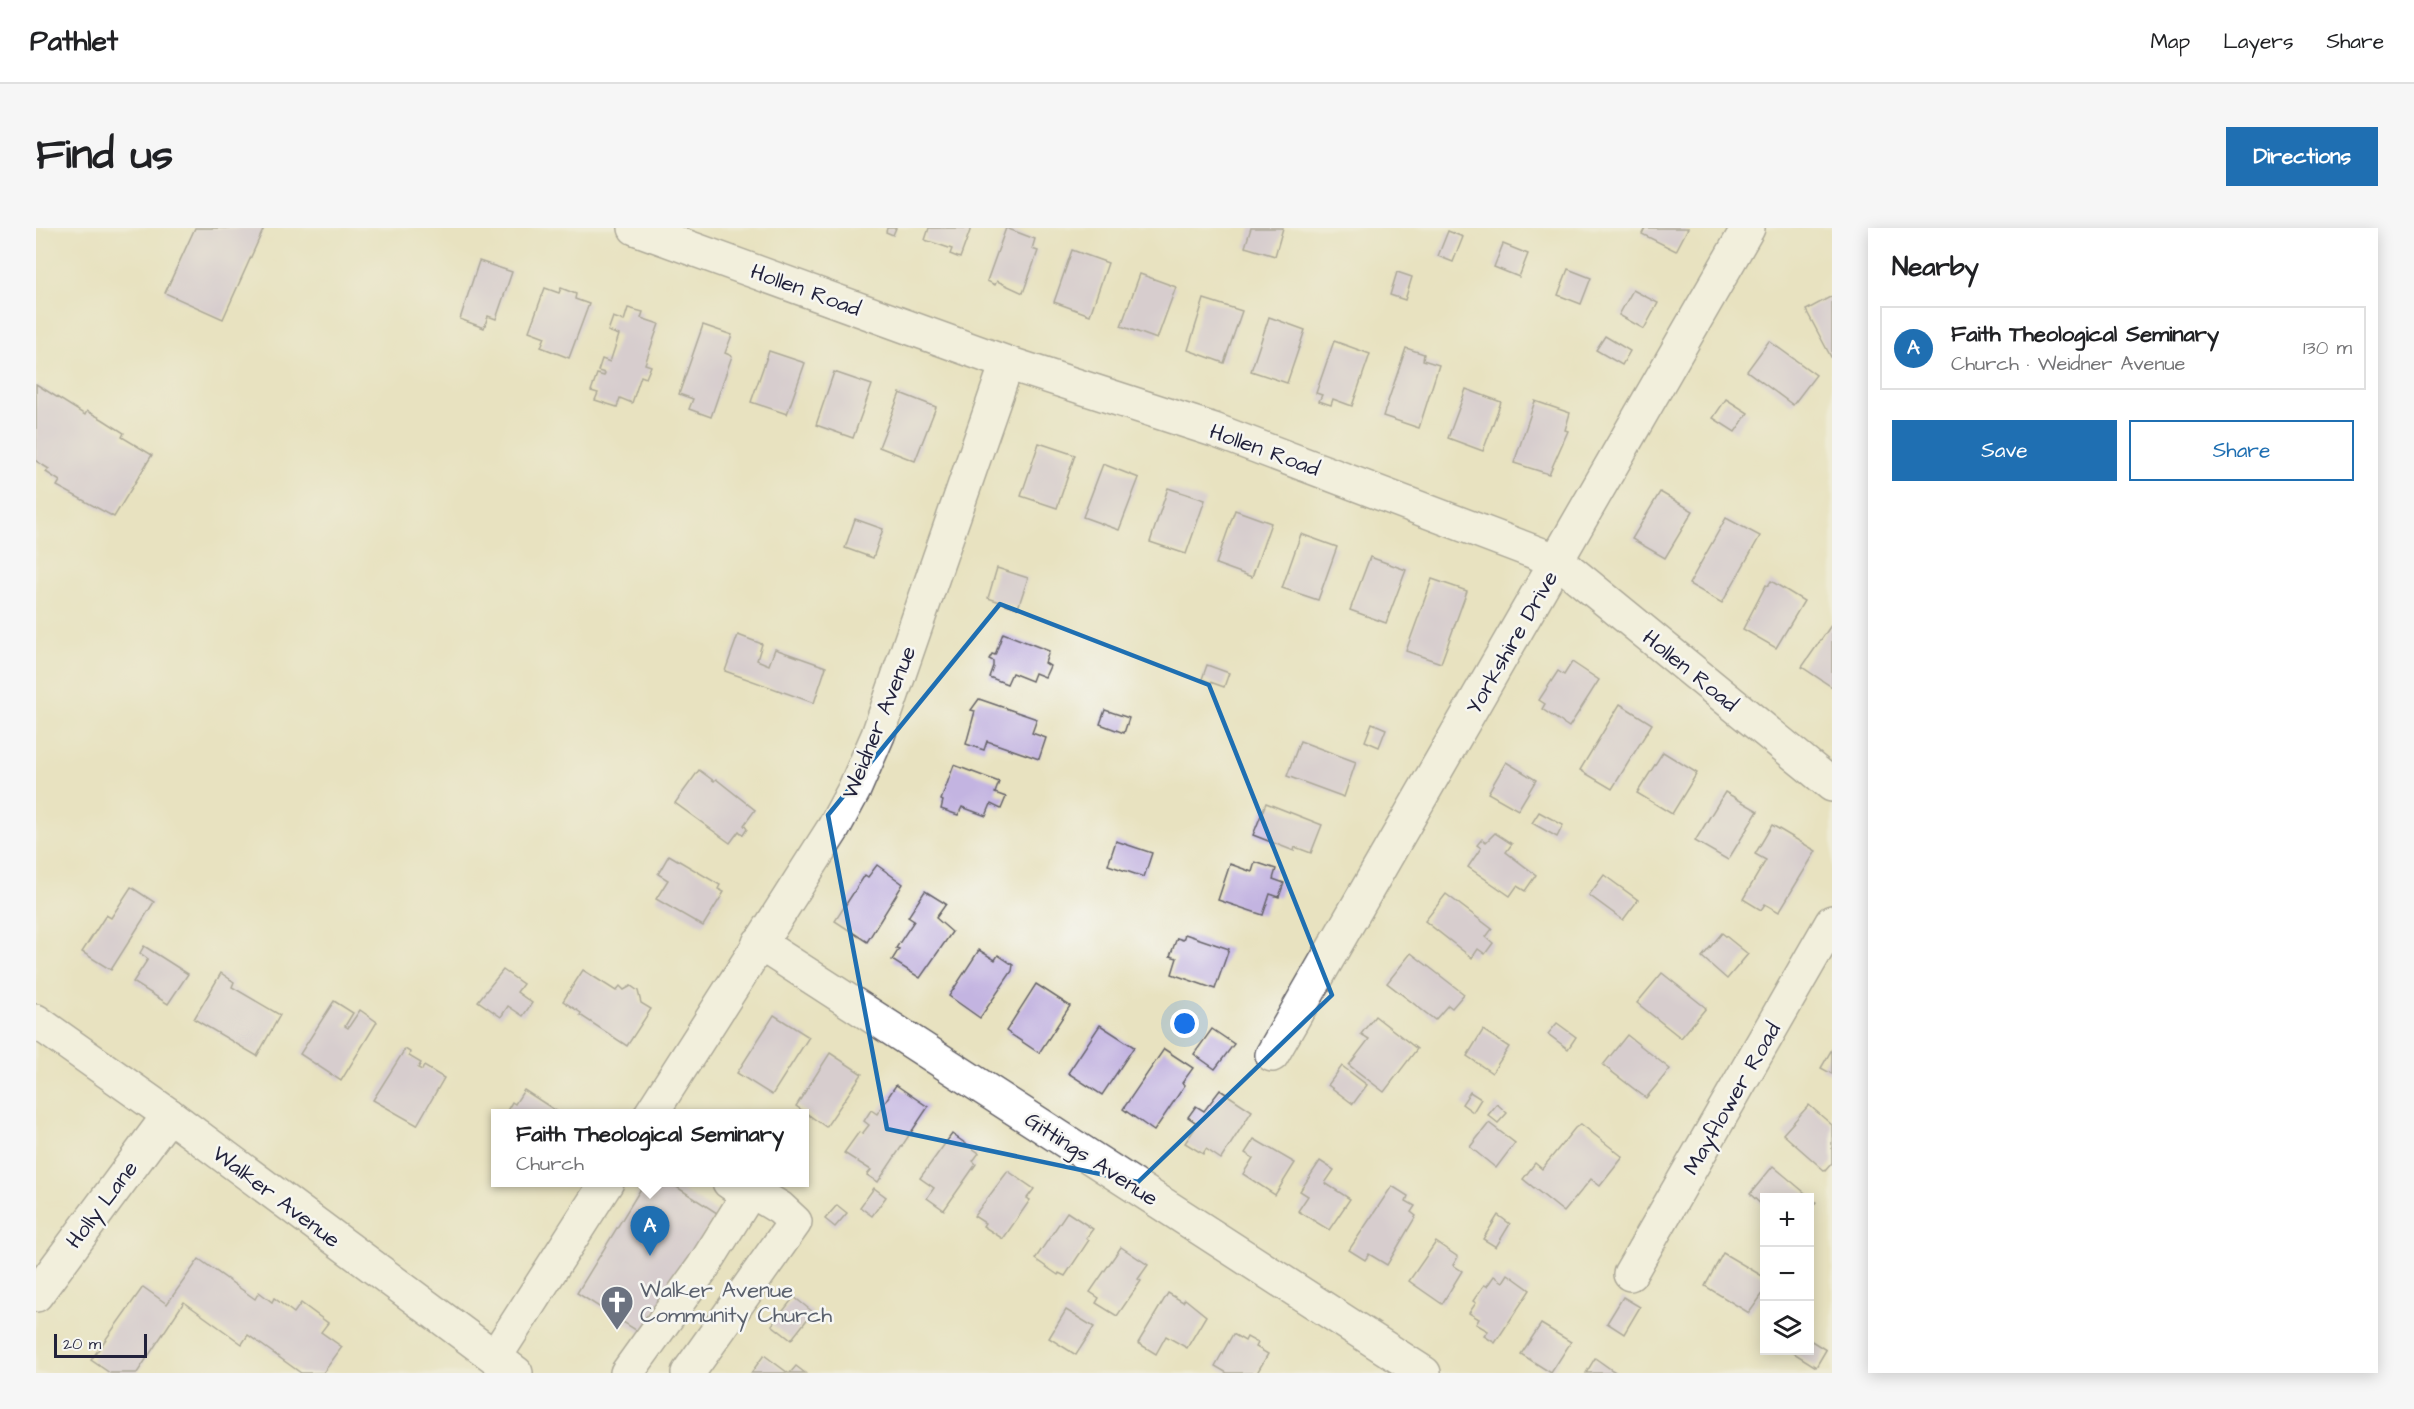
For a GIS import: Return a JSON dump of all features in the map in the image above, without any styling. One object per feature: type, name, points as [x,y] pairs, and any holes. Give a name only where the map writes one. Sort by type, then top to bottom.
[{"type":"street","name":"Hollen Road","points":[[635,228],[1007,363],[1214,430],[1558,561],[1832,785]]},
{"type":"street","name":"Yorkshire Drive","points":[[1272,1055],[1748,228]]},
{"type":"street","name":"Weidner Avenue","points":[[654,1109],[833,829],[854,790],[878,735],[1007,363]]},
{"type":"street","name":"Mayflower Road","points":[[1630,1274],[1832,922]]},
{"type":"street","name":"Gittings Avenue","points":[[759,944],[1424,1373]]},
{"type":"street","name":"Walker Avenue","points":[[36,1021],[168,1115],[506,1365]]},
{"type":"street","name":"Holly Lane","points":[[36,1295],[168,1115]]},
{"type":"street","points":[[506,1365],[604,1187]]},
{"type":"street","points":[[627,1373],[703,1267],[739,1189],[755,1193],[780,1208],[795,1222],[688,1373]]},
{"type":"highlighted area","points":[[1000,604],[1209,685],[1332,995],[1138,1182],[887,1129],[828,815]]},
{"type":"building","points":[[195,228],[264,228],[223,319],[165,293]]},
{"type":"building","points":[[887,228],[896,228],[893,235],[886,232]]},
{"type":"building","points":[[929,228],[971,228],[960,258],[950,254],[952,249],[925,240]]},
{"type":"building","points":[[1006,228],[1035,239],[1032,249],[1038,251],[1023,293],[997,281],[995,285],[987,281]]},
{"type":"building","points":[[1251,228],[1283,228],[1275,256],[1245,247]]},
{"type":"building","points":[[1645,228],[1688,228],[1676,251],[1642,234]]},
{"type":"building","points":[[1448,231],[1463,237],[1453,262],[1438,256]]},
{"type":"building","points":[[1503,244],[1528,254],[1519,277],[1494,267]]},
{"type":"building","points":[[1072,250],[1108,263],[1090,315],[1054,302]]},
{"type":"building","points":[[479,261],[512,272],[496,319],[488,316],[484,328],[460,319]]},
{"type":"building","points":[[1568,269],[1591,278],[1581,304],[1558,295]]},
{"type":"building","points":[[1397,272],[1412,277],[1405,300],[1390,295]]},
{"type":"building","points":[[1140,274],[1176,287],[1157,339],[1121,326]]},
{"type":"building","points":[[545,288],[559,293],[561,288],[576,294],[575,299],[589,304],[569,358],[541,347],[545,337],[529,331]]},
{"type":"building","points":[[1633,290],[1658,303],[1644,329],[1619,315]]},
{"type":"building","points":[[1832,296],[1832,359],[1806,310]]},
{"type":"building","points":[[1204,299],[1242,311],[1224,363],[1188,350]]},
{"type":"building","points":[[628,308],[643,312],[641,318],[659,324],[645,364],[651,366],[646,378],[641,376],[632,403],[620,398],[617,407],[595,400],[598,393],[591,391],[597,374],[604,376],[605,373],[598,371],[602,359],[610,362],[619,335],[608,331],[613,317],[624,321]]},
{"type":"building","points":[[1269,317],[1305,330],[1287,383],[1251,371]]},
{"type":"building","points":[[703,325],[732,335],[725,353],[732,356],[711,417],[689,409],[693,399],[679,394]]},
{"type":"building","points":[[1605,336],[1630,351],[1622,365],[1596,350]]},
{"type":"building","points":[[1334,341],[1370,354],[1352,406],[1333,399],[1331,405],[1319,401],[1322,395],[1316,393]]},
{"type":"building","points":[[1769,341],[1816,375],[1793,405],[1747,371]]},
{"type":"building","points":[[1406,348],[1424,354],[1423,360],[1439,365],[1419,428],[1383,416]]},
{"type":"building","points":[[769,351],[805,363],[787,414],[751,402]]},
{"type":"building","points":[[834,372],[872,385],[853,438],[816,425]]},
{"type":"building","points":[[36,384],[85,415],[87,411],[102,419],[124,433],[122,437],[152,455],[114,517],[57,486],[60,481],[46,472],[49,469],[36,461]]},
{"type":"building","points":[[1466,389],[1501,402],[1483,451],[1448,438]]},
{"type":"building","points":[[900,393],[936,407],[915,461],[879,447]]},
{"type":"building","points":[[1726,399],[1748,413],[1735,432],[1713,418]]},
{"type":"building","points":[[1535,401],[1570,413],[1565,430],[1568,431],[1549,474],[1514,463]]},
{"type":"building","points":[[1039,443],[1075,455],[1057,508],[1021,496]]},
{"type":"building","points":[[1103,464],[1139,478],[1119,530],[1083,517]]},
{"type":"building","points":[[1168,488],[1205,500],[1186,554],[1150,542]]},
{"type":"building","points":[[1660,492],[1693,511],[1665,558],[1632,539]]},
{"type":"building","points":[[1235,510],[1271,523],[1252,577],[1216,564]]},
{"type":"building","points":[[1726,518],[1760,536],[1722,603],[1689,584]]},
{"type":"building","points":[[855,519],[883,529],[873,558],[845,548]]},
{"type":"building","points":[[1301,534],[1337,547],[1318,600],[1282,588]]},
{"type":"building","points":[[1370,557],[1406,570],[1386,623],[1350,610]]},
{"type":"building","points":[[997,568],[1028,578],[1018,608],[988,598]]},
{"type":"building","points":[[1432,579],[1467,591],[1441,663],[1406,651]]},
{"type":"building","points":[[1771,581],[1804,601],[1776,648],[1743,629],[1766,585],[1768,586]]},
{"type":"building","points":[[1832,624],[1832,687],[1802,667]]},
{"type":"building","points":[[1003,633],[1049,651],[1045,663],[1050,666],[1045,677],[1035,673],[1032,681],[1012,673],[1007,684],[989,677],[993,661],[989,659],[992,654],[995,655]]},
{"type":"building","points":[[738,635],[762,644],[757,660],[769,665],[775,649],[826,667],[814,703],[725,671]]},
{"type":"building","points":[[1572,662],[1599,680],[1569,727],[1542,709],[1545,704],[1539,700],[1558,671],[1564,675]]},
{"type":"building","points":[[1207,665],[1229,673],[1224,687],[1202,679]]},
{"type":"building","points":[[979,699],[1037,719],[1032,733],[1046,738],[1039,759],[987,741],[984,750],[966,744],[975,711],[971,710]]},
{"type":"building","points":[[1620,704],[1652,724],[1612,789],[1580,770]]},
{"type":"building","points":[[1105,710],[1129,718],[1124,733],[1100,724]]},
{"type":"building","points":[[1372,723],[1386,729],[1379,747],[1365,741]]},
{"type":"building","points":[[1300,741],[1356,762],[1344,797],[1287,776]]},
{"type":"building","points":[[1663,752],[1697,773],[1672,814],[1637,793]]},
{"type":"building","points":[[1506,762],[1536,780],[1518,810],[1488,793]]},
{"type":"building","points":[[954,765],[999,782],[995,793],[1006,797],[1001,809],[991,804],[986,816],[962,807],[958,815],[941,809],[943,801],[941,800]]},
{"type":"building","points":[[699,770],[714,781],[716,779],[755,810],[744,825],[747,829],[743,835],[739,831],[730,843],[675,803]]},
{"type":"building","points":[[1725,792],[1758,811],[1728,860],[1695,841]]},
{"type":"building","points":[[1266,803],[1322,825],[1311,853],[1295,847],[1294,851],[1253,835]]},
{"type":"building","points":[[1539,812],[1563,825],[1557,837],[1532,823]]},
{"type":"building","points":[[1772,825],[1816,851],[1779,912],[1765,904],[1761,910],[1743,899],[1766,860],[1755,854]]},
{"type":"building","points":[[1495,833],[1512,844],[1506,852],[1536,875],[1525,891],[1517,886],[1510,896],[1468,867],[1481,848],[1477,845],[1482,839],[1486,842]]},
{"type":"building","points":[[1116,841],[1152,853],[1144,877],[1108,865]]},
{"type":"building","points":[[669,855],[720,885],[718,889],[724,892],[703,926],[656,899],[668,880],[658,874]]},
{"type":"building","points":[[1255,862],[1276,869],[1273,879],[1284,883],[1279,897],[1270,894],[1263,915],[1218,900],[1230,864],[1252,872]]},
{"type":"building","points":[[877,865],[903,884],[867,942],[835,921],[865,875],[868,877]]},
{"type":"building","points":[[1604,875],[1638,900],[1623,920],[1589,895]]},
{"type":"building","points":[[131,887],[154,902],[111,970],[82,952],[106,915],[111,918]]},
{"type":"building","points":[[925,891],[946,904],[936,918],[952,932],[920,978],[892,960],[899,949],[896,948],[914,921],[908,917]]},
{"type":"building","points":[[1446,894],[1492,929],[1486,937],[1493,943],[1485,954],[1478,949],[1472,958],[1425,921]]},
{"type":"building","points":[[1722,933],[1748,954],[1727,979],[1702,957]]},
{"type":"building","points":[[1185,934],[1229,949],[1215,989],[1172,974],[1177,958],[1170,956],[1177,938],[1183,940]]},
{"type":"building","points":[[144,946],[188,974],[168,1004],[133,982],[148,959],[140,953]]},
{"type":"building","points":[[979,950],[995,960],[998,955],[1013,965],[1012,971],[980,1018],[949,996]]},
{"type":"building","points":[[1411,953],[1464,994],[1452,1008],[1448,1005],[1435,1020],[1387,983]]},
{"type":"building","points":[[503,970],[523,984],[517,992],[532,1003],[523,1016],[508,1006],[501,1017],[478,1001]]},
{"type":"building","points":[[583,970],[616,991],[620,986],[624,990],[631,986],[638,991],[641,1003],[651,1009],[627,1046],[563,1001]]},
{"type":"building","points":[[221,973],[234,982],[232,987],[280,1015],[257,1056],[194,1019]]},
{"type":"building","points":[[1662,973],[1706,1008],[1681,1038],[1637,1003]]},
{"type":"building","points":[[1036,984],[1070,1006],[1039,1053],[1006,1031]]},
{"type":"building","points":[[334,1001],[353,1013],[345,1026],[348,1028],[360,1010],[377,1022],[341,1081],[300,1054]]},
{"type":"building","points":[[774,1015],[809,1037],[772,1095],[737,1073]]},
{"type":"building","points":[[1375,1016],[1417,1049],[1384,1092],[1349,1065],[1369,1039],[1361,1034]]},
{"type":"building","points":[[1557,1023],[1576,1037],[1568,1049],[1548,1034]]},
{"type":"building","points":[[1100,1025],[1134,1047],[1102,1095],[1068,1073]]},
{"type":"building","points":[[1212,1029],[1234,1044],[1215,1069],[1194,1054]]},
{"type":"building","points":[[1483,1030],[1509,1047],[1492,1073],[1467,1056]]},
{"type":"building","points":[[1627,1035],[1670,1069],[1646,1098],[1603,1065]]},
{"type":"building","points":[[405,1049],[410,1052],[409,1056],[421,1063],[418,1068],[422,1070],[424,1066],[444,1078],[417,1125],[373,1100]]},
{"type":"building","points":[[1164,1049],[1193,1068],[1182,1083],[1185,1085],[1154,1131],[1123,1109]]},
{"type":"building","points":[[1832,1049],[1832,1074],[1821,1068]]},
{"type":"building","points":[[830,1053],[862,1074],[826,1127],[809,1115],[809,1109],[800,1109],[796,1106]]},
{"type":"building","points":[[1342,1066],[1367,1085],[1353,1104],[1328,1085]]},
{"type":"building","points":[[896,1085],[928,1107],[878,1182],[867,1175],[871,1170],[844,1153],[859,1132],[862,1134],[869,1125],[864,1121],[871,1110],[877,1114]]},
{"type":"building","points":[[524,1090],[553,1109],[508,1109],[512,1102],[515,1104]]},
{"type":"building","points":[[1220,1090],[1252,1111],[1221,1159],[1206,1149],[1203,1154],[1185,1143],[1198,1124],[1188,1117],[1196,1106],[1204,1111]]},
{"type":"building","points":[[1470,1092],[1481,1099],[1473,1112],[1462,1104]]},
{"type":"building","points":[[1497,1104],[1507,1113],[1498,1123],[1488,1115]]},
{"type":"building","points":[[1809,1105],[1832,1125],[1832,1163],[1825,1171],[1783,1134]]},
{"type":"building","points":[[1489,1123],[1515,1143],[1496,1168],[1470,1147]]},
{"type":"building","points":[[1581,1124],[1623,1157],[1600,1186],[1591,1179],[1564,1212],[1523,1179],[1535,1163],[1542,1169],[1575,1128]]},
{"type":"building","points":[[952,1134],[979,1153],[973,1161],[976,1164],[944,1210],[927,1198],[934,1188],[920,1178]]},
{"type":"building","points":[[1254,1139],[1295,1163],[1275,1195],[1243,1174],[1253,1158],[1245,1153]]},
{"type":"building","points":[[1320,1161],[1334,1170],[1325,1183],[1350,1199],[1329,1230],[1298,1211],[1308,1196],[1300,1191]]},
{"type":"building","points":[[1773,1166],[1805,1193],[1760,1193],[1760,1203],[1750,1194]]},
{"type":"building","points":[[1008,1171],[1034,1189],[1027,1198],[1030,1200],[1003,1239],[983,1226],[985,1223],[974,1216]]},
{"type":"building","points":[[1392,1186],[1408,1196],[1406,1201],[1415,1206],[1411,1212],[1416,1216],[1387,1265],[1369,1254],[1365,1260],[1349,1250]]},
{"type":"building","points":[[642,1187],[677,1187],[717,1213],[642,1334],[577,1293]]},
{"type":"building","points":[[874,1188],[886,1197],[872,1216],[860,1207]]},
{"type":"building","points":[[837,1205],[847,1213],[835,1227],[825,1219]]},
{"type":"building","points":[[1067,1212],[1093,1229],[1086,1238],[1089,1240],[1065,1276],[1059,1273],[1058,1275],[1035,1259]]},
{"type":"building","points":[[1498,1215],[1510,1224],[1496,1247],[1483,1239]]},
{"type":"building","points":[[1436,1242],[1458,1257],[1453,1265],[1462,1271],[1442,1304],[1409,1281]]},
{"type":"building","points":[[1121,1247],[1148,1265],[1138,1279],[1141,1281],[1117,1316],[1096,1303],[1099,1298],[1090,1292]]},
{"type":"building","points":[[1723,1253],[1760,1275],[1760,1298],[1749,1313],[1705,1286]]},
{"type":"building","points":[[199,1259],[255,1299],[259,1292],[272,1302],[274,1298],[294,1313],[301,1303],[328,1323],[321,1332],[342,1347],[323,1373],[301,1373],[248,1335],[242,1344],[184,1302],[137,1373],[110,1373],[91,1360],[143,1287],[167,1304]]},
{"type":"building","points":[[1508,1274],[1530,1290],[1495,1343],[1484,1336],[1488,1331],[1476,1324],[1479,1319],[1469,1313],[1476,1303],[1473,1301],[1484,1285],[1487,1286],[1494,1276],[1503,1282]]},
{"type":"building","points":[[1168,1293],[1183,1302],[1185,1299],[1206,1316],[1187,1348],[1166,1336],[1156,1354],[1138,1343]]},
{"type":"building","points":[[794,1297],[813,1312],[791,1340],[772,1325]]},
{"type":"building","points":[[1623,1297],[1640,1307],[1624,1334],[1607,1323]]},
{"type":"building","points":[[1066,1310],[1094,1327],[1076,1355],[1049,1338]]},
{"type":"building","points":[[1541,1324],[1571,1342],[1551,1373],[1521,1354]]},
{"type":"building","points":[[1233,1334],[1245,1341],[1247,1337],[1258,1343],[1256,1347],[1268,1354],[1257,1373],[1227,1373],[1215,1366]]},
{"type":"building","points":[[1814,1342],[1826,1350],[1816,1367],[1797,1355],[1814,1355]]},
{"type":"building","points":[[764,1355],[788,1373],[751,1373]]},
{"type":"building","points":[[1595,1358],[1612,1370],[1617,1373],[1586,1373]]},
{"type":"building","points":[[796,1366],[805,1373],[790,1373]]},
{"type":"place","name":"Faith Theological Seminary","points":[[650,1256]]},
{"type":"place","name":"Walker Avenue Community Church","points":[[617,1331]]}]
